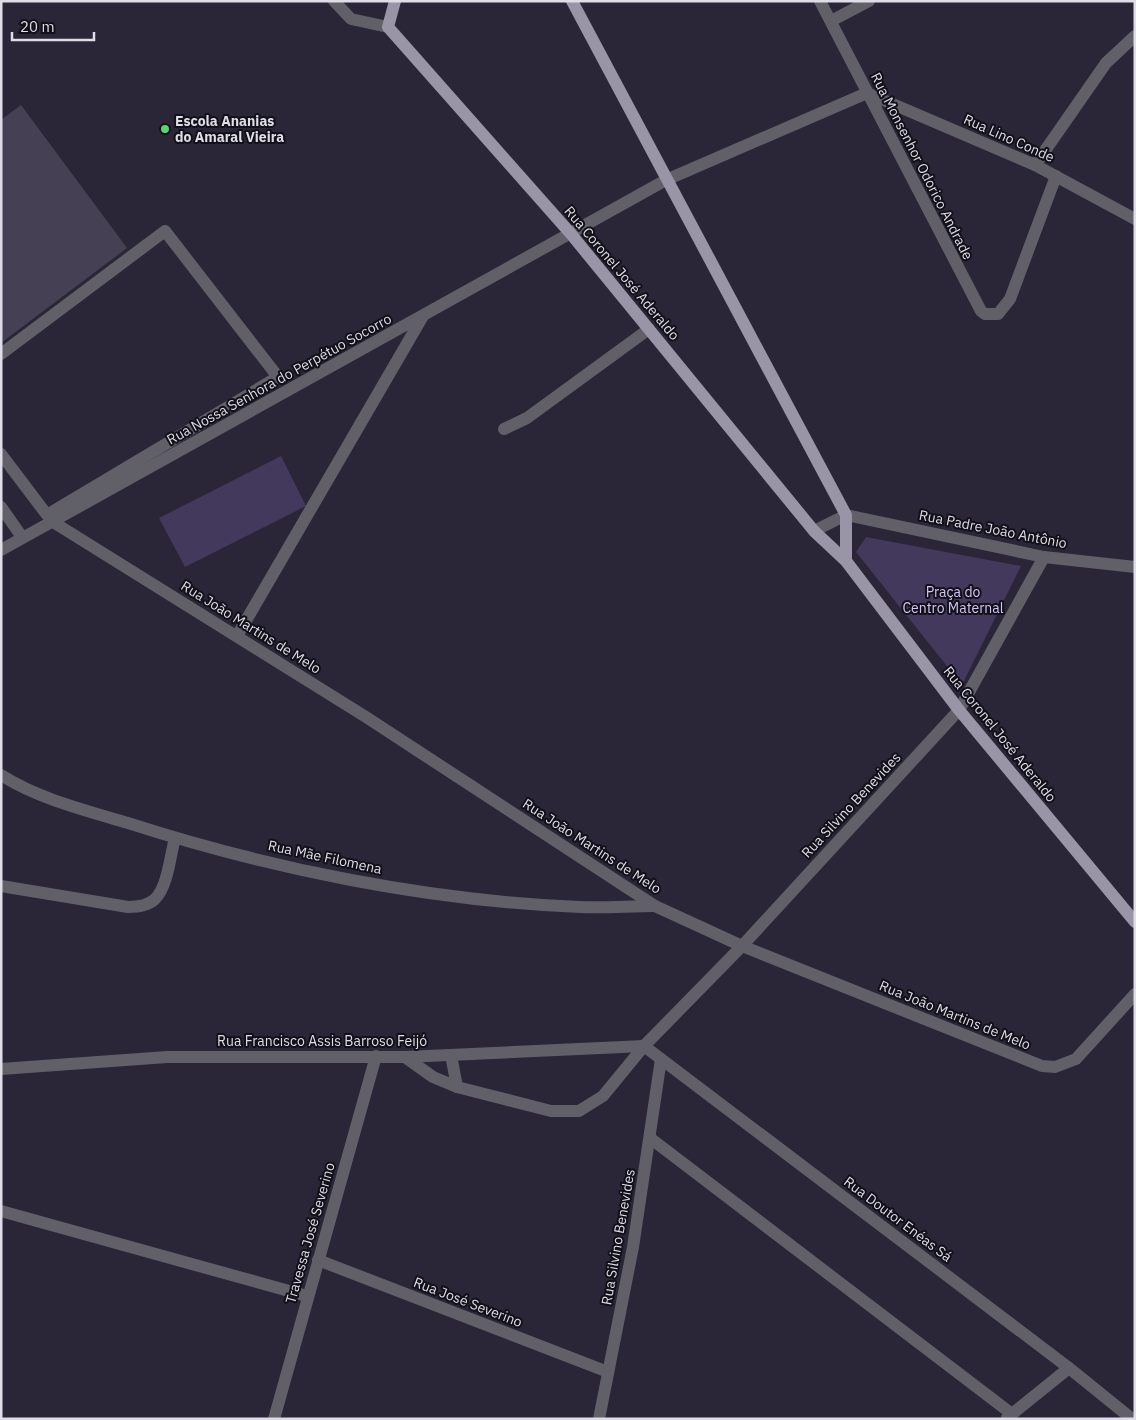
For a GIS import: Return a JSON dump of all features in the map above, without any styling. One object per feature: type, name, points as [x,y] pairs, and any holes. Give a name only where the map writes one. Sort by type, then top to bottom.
[{"type":"main road","points":[[388,27],[395,1]]},
{"type":"main road","points":[[572,1],[846,515],[846,561]]},
{"type":"main road","name":"Rua Coronel José Aderaldo","points":[[388,27],[571,234],[814,531],[846,561],[959,710],[1135,922]]},
{"type":"street","points":[[334,1],[351,19],[388,27]]},
{"type":"street","name":"Rua Monsenhor Odorico Andrade","points":[[820,1],[981,311],[986,314],[998,314],[1010,299],[1056,176]]},
{"type":"street","points":[[831,21],[869,1]]},
{"type":"street","points":[[1035,165],[1106,63],[1135,36]]},
{"type":"street","points":[[666,180],[867,93]]},
{"type":"street","name":"Rua Lino Conde","points":[[867,93],[1035,165],[1135,219]]},
{"type":"street","name":"Rua Nossa Senhora do Perpétuo Socorro","points":[[1,550],[666,180]]},
{"type":"street","points":[[1,354],[165,231],[278,377],[47,515],[1,454]]},
{"type":"street","points":[[237,636],[423,316]]},
{"type":"street","points":[[504,429],[527,418],[649,329]]},
{"type":"street","points":[[1,507],[22,538]]},
{"type":"street","points":[[814,531],[846,515]]},
{"type":"street","name":"Rua Padre João Antônio","points":[[846,515],[1044,557],[1135,567]]},
{"type":"street","name":"Rua João Martins de Melo","points":[[53,522],[374,722],[655,906],[742,946],[1042,1066],[1055,1067],[1076,1058],[1135,994]]},
{"type":"street","name":"Rua Silvino Benevides","points":[[405,1057],[433,1077],[457,1087],[551,1111],[579,1111],[603,1096],[644,1046],[742,946],[959,710],[1044,557]]},
{"type":"street","name":"Rua Mãe Filomena","points":[[1,775],[18,785],[48,798],[175,838],[293,868],[404,889],[580,907],[655,906]]},
{"type":"street","points":[[1,886],[128,907],[143,906],[154,900],[162,887],[175,838]]},
{"type":"street","name":"Rua Francisco Assis Barroso Feijó","points":[[1,1069],[167,1057],[405,1057],[644,1046]]},
{"type":"street","name":"Rua Doutor Enéas Sá","points":[[644,1046],[1069,1368],[1132,1419]]},
{"type":"street","points":[[451,1055],[457,1087]]},
{"type":"street","name":"Travessa José Severino","points":[[274,1419],[376,1056]]},
{"type":"street","name":"Rua Silvino Benevides","points":[[599,1419],[633,1247],[661,1059]]},
{"type":"street","points":[[650,1138],[1009,1416],[1069,1368]]},
{"type":"street","points":[[6,1213],[308,1296]]},
{"type":"street","name":"Rua José Severino","points":[[318,1260],[608,1372]]},
{"type":"green space","points":[[281,456],[306,506],[185,567],[159,518]]},
{"type":"green space","name":"Praça do Centro Maternal","points":[[866,537],[1021,566],[962,685],[856,552]]},
{"type":"building","points":[[21,105],[127,248],[1,343],[1,120]]},
{"type":"place","name":"Escola Ananias do Amaral Vieira","points":[[165,129]]}]
